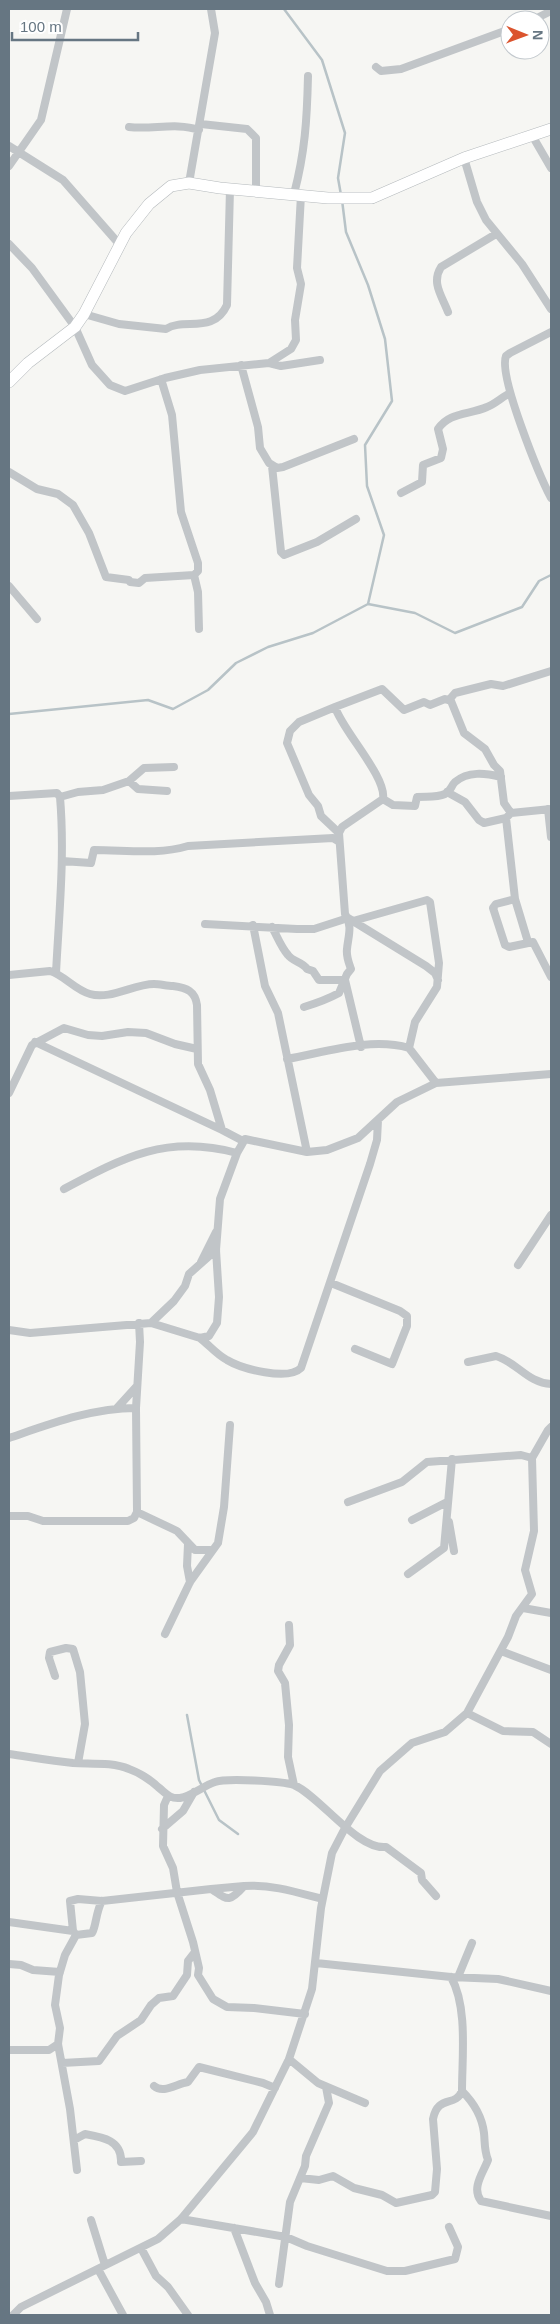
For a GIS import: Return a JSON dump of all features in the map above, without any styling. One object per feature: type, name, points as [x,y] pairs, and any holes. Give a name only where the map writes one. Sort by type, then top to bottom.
[{"type":"street","points":[[9,166],[41,120],[67,9]]},
{"type":"street","points":[[189,182],[215,33],[210,9]]},
{"type":"street","points":[[376,67],[381,71],[401,69],[500,33]]},
{"type":"street","points":[[269,363],[291,348],[296,340],[296,320],[301,284],[297,268],[297,195],[307,119],[308,76]]},
{"type":"street","points":[[129,127],[148,129],[200,127],[247,130],[253,133],[256,138],[256,190]]},
{"type":"street","points":[[9,382],[28,363],[75,327],[84,314],[126,233],[149,204],[171,186],[189,182],[230,189],[328,198],[372,198],[464,158],[551,129]]},
{"type":"street","points":[[532,136],[551,168]]},
{"type":"street","points":[[9,146],[17,153],[63,180],[120,244]]},
{"type":"street","points":[[464,158],[477,202],[496,234],[522,264],[551,309]]},
{"type":"street","points":[[84,314],[119,324],[166,329],[172,326],[198,325],[214,319],[223,312],[227,305],[230,189]]},
{"type":"street","points":[[448,312],[436,283],[437,275],[442,267],[496,234]]},
{"type":"street","points":[[9,244],[32,268],[75,327],[92,365],[110,385],[125,391],[161,379],[200,370],[269,363],[281,366],[320,360]]},
{"type":"street","points":[[551,332],[506,356],[504,364],[510,393],[551,498]]},
{"type":"street","points":[[241,365],[258,426],[260,448],[272,466],[281,552],[284,556],[317,542],[356,519]]},
{"type":"street","points":[[9,472],[37,489],[58,494],[73,505],[89,533],[106,577],[139,583],[145,578],[194,575],[198,571],[198,563],[181,512],[172,415],[161,379]]},
{"type":"street","points":[[401,493],[422,482],[423,465],[441,458],[443,449],[438,429],[443,421],[463,413],[487,407],[510,393]]},
{"type":"street","points":[[272,466],[277,468],[354,439]]},
{"type":"street","points":[[194,575],[198,592],[199,629]]},
{"type":"street","points":[[9,586],[37,618]]},
{"type":"street","points":[[438,980],[435,973],[426,966],[350,920],[345,914],[341,845],[338,837],[321,816],[318,806],[309,795],[287,743],[290,731],[298,722],[382,689],[404,710],[424,702],[430,705],[449,700],[455,693],[491,684],[503,686],[551,671]]},
{"type":"street","points":[[449,700],[452,702],[464,733],[486,749],[494,765],[500,771],[504,803],[508,816],[515,899],[528,942]]},
{"type":"street","points":[[335,707],[338,718],[357,742],[362,755],[376,772],[384,795],[383,799]]},
{"type":"street","points":[[60,797],[78,792],[103,790],[129,781],[144,768],[174,767]]},
{"type":"street","points":[[383,799],[393,805],[415,806],[417,796],[437,796],[447,792],[453,784],[464,776],[483,772],[501,777]]},
{"type":"street","points":[[129,781],[138,789],[166,791]]},
{"type":"street","points":[[447,792],[465,802],[482,822],[550,809],[551,838]]},
{"type":"street","points":[[9,796],[57,793],[60,797],[63,829],[56,973]]},
{"type":"street","points":[[338,837],[342,827],[383,799]]},
{"type":"street","points":[[62,860],[90,863],[94,850],[136,852],[178,849],[188,846],[338,837]]},
{"type":"street","points":[[515,899],[496,904],[493,908],[505,945],[509,947],[528,942],[536,945],[551,977]]},
{"type":"street","points":[[205,924],[272,926],[297,930],[314,929],[429,901],[439,963],[438,980],[437,987],[415,1022],[409,1048]]},
{"type":"street","points":[[304,1007],[327,1001],[332,995],[339,993],[351,966],[347,960],[350,920]]},
{"type":"street","points":[[253,925],[264,986],[278,1013],[307,1152]]},
{"type":"street","points":[[272,926],[288,955],[304,965],[307,970],[313,971],[319,980],[345,980]]},
{"type":"street","points":[[9,975],[50,971],[90,994],[107,994],[153,984],[184,988],[191,991],[196,997],[197,1005],[198,1064],[210,1090],[216,1116],[222,1130]]},
{"type":"street","points":[[345,980],[361,1047]]},
{"type":"street","points":[[9,1093],[35,1042],[64,1028],[88,1035],[102,1036],[128,1032],[146,1033],[175,1044],[197,1049]]},
{"type":"street","points":[[35,1042],[243,1141],[248,1140],[307,1152],[327,1150],[358,1138],[397,1102],[436,1083],[551,1074]]},
{"type":"street","points":[[288,1059],[391,1044],[409,1048],[436,1083]]},
{"type":"street","points":[[9,1330],[30,1333],[150,1323],[200,1338],[227,1360],[252,1370],[289,1374],[297,1372],[301,1368],[331,1283],[370,1164],[377,1140],[378,1120]]},
{"type":"street","points":[[200,1338],[209,1336],[217,1322],[219,1297],[216,1250],[220,1199],[243,1141]]},
{"type":"street","points":[[64,1189],[121,1159],[144,1152],[191,1145],[212,1146],[237,1153]]},
{"type":"street","points":[[518,1265],[551,1215]]},
{"type":"street","points":[[201,1262],[218,1230]]},
{"type":"street","points":[[150,1323],[174,1301],[185,1286],[189,1274],[216,1250]]},
{"type":"street","points":[[331,1283],[400,1311],[407,1316],[407,1326],[392,1364],[354,1349]]},
{"type":"street","points":[[9,1516],[28,1516],[43,1521],[128,1521],[134,1518],[137,1512],[136,1408],[140,1342],[139,1323]]},
{"type":"street","points":[[468,1362],[496,1356],[521,1369],[533,1381],[551,1384]]},
{"type":"street","points":[[117,1408],[137,1386]]},
{"type":"street","points":[[9,1438],[61,1421],[117,1408],[136,1408]]},
{"type":"street","points":[[165,1634],[190,1582],[210,1550],[218,1543],[224,1508],[230,1425]]},
{"type":"street","points":[[13,2315],[20,2307],[158,2239],[181,2220],[253,2132],[289,2059],[305,2014],[312,1989],[322,1899],[332,1853],[380,1771],[412,1743],[446,1732],[467,1713],[516,1616],[532,1594],[525,1570],[534,1532],[532,1458],[551,1427]]},
{"type":"street","points":[[348,1502],[402,1482],[427,1462],[521,1455],[532,1458]]},
{"type":"street","points":[[408,1574],[444,1548],[452,1459]]},
{"type":"street","points":[[412,1520],[436,1505],[447,1502]]},
{"type":"street","points":[[446,1510],[454,1551]]},
{"type":"street","points":[[137,1512],[178,1530],[195,1550],[210,1550]]},
{"type":"street","points":[[188,1544],[187,1566],[190,1582]]},
{"type":"street","points":[[523,1608],[551,1613]]},
{"type":"street","points":[[289,1625],[290,1645],[279,1665],[278,1671],[285,1683],[289,1724],[288,1757],[294,1785]]},
{"type":"street","points":[[55,1676],[49,1658],[50,1652],[66,1648],[73,1649],[80,1672],[86,1724],[78,1763]]},
{"type":"street","points":[[500,1651],[551,1670]]},
{"type":"street","points":[[467,1713],[503,1731],[533,1732],[551,1744]]},
{"type":"street","points":[[9,1754],[78,1763],[122,1766],[131,1769],[160,1787],[168,1796],[182,1798],[214,1782],[231,1778],[294,1785],[311,1795],[345,1828],[378,1848],[386,1847],[421,1873],[422,1880],[436,1896]]},
{"type":"street","points":[[162,1829],[183,1812],[193,1797],[194,1792]]},
{"type":"street","points":[[168,1796],[164,1805],[163,1846],[172,1868],[177,1892],[195,1952],[199,1968],[198,1975],[218,2004],[239,2009],[254,2008],[305,2014]]},
{"type":"street","points":[[77,2170],[74,2140],[58,2044],[60,2028],[55,2005],[56,1986],[74,1933],[70,1901],[78,1899],[102,1901],[256,1885],[281,1888],[322,1899]]},
{"type":"street","points":[[9,1922],[74,1933],[92,1933],[94,1920],[102,1901]]},
{"type":"street","points":[[472,1943],[455,1977],[461,2007],[462,2092],[476,2109],[484,2133],[484,2151],[488,2160],[476,2188],[476,2195],[481,2201],[551,2216]]},
{"type":"street","points":[[62,2063],[100,2061],[124,2029],[141,2020],[151,2005],[160,1998],[173,1996],[187,1975],[188,1961],[195,1952]]},
{"type":"street","points":[[316,1962],[455,1977],[498,1978],[551,1991]]},
{"type":"street","points":[[9,1964],[21,1965],[33,1970],[60,1972]]},
{"type":"street","points":[[9,2050],[49,2050],[58,2044]]},
{"type":"street","points":[[289,2059],[318,2084],[365,2103]]},
{"type":"street","points":[[154,2086],[159,2090],[165,2090],[176,2084],[188,2082],[199,2067],[264,2083],[275,2088]]},
{"type":"street","points":[[279,2284],[290,2202],[305,2166],[306,2156],[329,2103],[326,2087]]},
{"type":"street","points":[[300,2178],[319,2180],[332,2176],[354,2188],[382,2196],[396,2203],[432,2195],[437,2188],[433,2119],[435,2111],[442,2102],[457,2098],[462,2092]]},
{"type":"street","points":[[74,2140],[85,2134],[105,2138],[114,2142],[120,2152],[121,2162],[140,2161]]},
{"type":"street","points":[[91,2220],[102,2267],[123,2315]]},
{"type":"street","points":[[181,2220],[286,2237],[307,2246],[388,2271],[405,2271],[456,2259],[458,2247],[449,2226]]},
{"type":"street","points":[[234,2228],[255,2283],[266,2302],[270,2315]]},
{"type":"street","points":[[141,2248],[156,2276],[168,2287],[188,2315]]},
{"type":"waterway","points":[[284,9],[322,60],[345,133],[338,178],[341,195]]},
{"type":"waterway","points":[[342,200],[346,232],[368,285],[385,339],[392,401],[365,445],[367,486],[384,535],[368,604]]},
{"type":"waterway","points":[[9,714],[148,700],[173,709],[208,690],[236,663],[268,647],[313,633],[368,604],[415,613],[455,633],[522,607],[539,581],[551,575]]},
{"type":"waterway","points":[[187,1715],[199,1780],[219,1820],[238,1834]]}]
